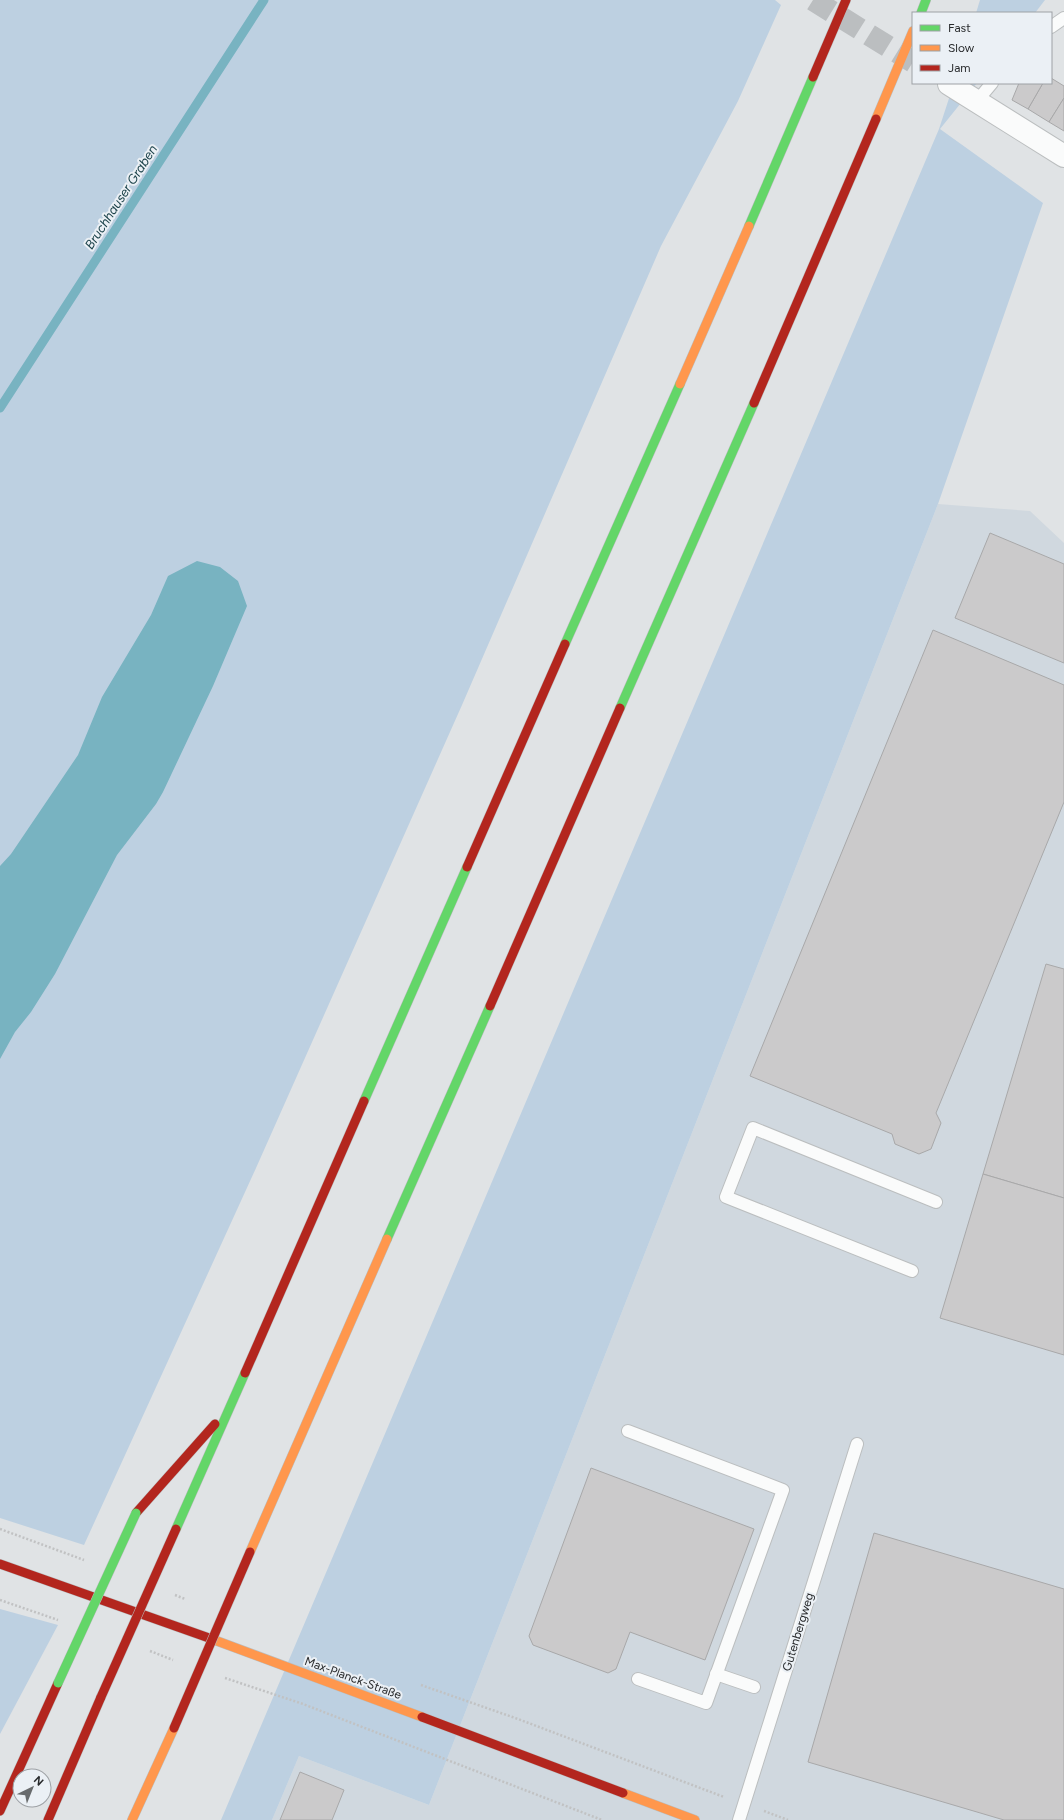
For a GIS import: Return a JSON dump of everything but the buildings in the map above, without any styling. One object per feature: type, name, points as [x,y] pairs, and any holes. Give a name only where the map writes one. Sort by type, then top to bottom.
[{"type":"main road","points":[[48,1820],[764,193],[846,0]]},
{"type":"main road","points":[[920,12],[926,0]]},
{"type":"main road","points":[[134,1818],[837,213],[912,33]]},
{"type":"main road","points":[[0,1811],[136,1513],[229,1409]]},
{"type":"main road","name":"Max-Planck-Straße","points":[[0,1564],[318,1677],[695,1820]]},
{"type":"street","points":[[949,84],[1064,156]]},
{"type":"lane","points":[[1052,26],[1064,18]]},
{"type":"lane","points":[[977,101],[991,84]]},
{"type":"lane","points":[[912,1271],[726,1197],[753,1128],[936,1202]]},
{"type":"lane","points":[[628,1431],[783,1490],[706,1703],[638,1680]]},
{"type":"lane","name":"Gutenbergweg","points":[[739,1820],[857,1444]]},
{"type":"lane","points":[[716,1674],[754,1687]]},
{"type":"path","points":[[0,1600],[59,1620]]},
{"type":"path","points":[[148,1651],[177,1661]]},
{"type":"path","points":[[222,1676],[303,1704],[602,1820]]},
{"type":"shaded area","points":[[0,0],[775,0],[781,5],[738,101],[661,246],[462,705],[256,1168],[84,1545],[0,1518]]},
{"type":"shaded area","points":[[980,0],[1045,0],[1036,12],[976,12]]},
{"type":"shaded area","points":[[954,84],[976,84],[940,129],[1043,203],[938,504],[429,1805],[299,1756],[272,1820],[221,1820],[939,129]]},
{"type":"shaded area","points":[[938,504],[1030,511],[1064,543],[1064,1820],[272,1820],[299,1756],[429,1805]]},
{"type":"shaded area","points":[[0,1609],[58,1625],[0,1734]]},
{"type":"water","points":[[197,561],[220,567],[238,581],[247,606],[213,686],[163,792],[156,804],[117,855],[55,974],[31,1012],[15,1032],[0,1059],[0,866],[11,854],[78,755],[102,697],[151,615],[168,576]]},
{"type":"waterway","name":"Bruchhauser Graben","points":[[0,408],[264,0]]},
{"type":"tunnel","points":[[813,0],[912,61]]},
{"type":"traffic: fast","points":[[921,12],[926,0]]},
{"type":"traffic: fast","points":[[749,226],[813,77]]},
{"type":"traffic: fast","points":[[565,644],[680,384]]},
{"type":"traffic: fast","points":[[620,708],[754,403]]},
{"type":"traffic: fast","points":[[364,1101],[467,867]]},
{"type":"traffic: fast","points":[[387,1239],[490,1006]]},
{"type":"traffic: fast","points":[[176,1529],[245,1373]]},
{"type":"traffic: fast","points":[[58,1683],[136,1513]]},
{"type":"traffic: slow","points":[[876,119],[912,33]]},
{"type":"traffic: slow","points":[[680,384],[749,226]]},
{"type":"traffic: slow","points":[[250,1552],[387,1239]]},
{"type":"traffic: slow","points":[[209,1638],[422,1717]]},
{"type":"traffic: slow","points":[[132,1820],[174,1728]]},
{"type":"traffic: slow","points":[[623,1793],[695,1820]]},
{"type":"traffic: jam","points":[[813,77],[846,0]]},
{"type":"traffic: jam","points":[[754,403],[876,119]]},
{"type":"traffic: jam","points":[[467,867],[565,644]]},
{"type":"traffic: jam","points":[[490,1006],[620,708]]},
{"type":"traffic: jam","points":[[245,1373],[364,1101]]},
{"type":"traffic: jam","points":[[136,1513],[215,1424]]},
{"type":"traffic: jam","points":[[101,1697],[176,1529]]},
{"type":"traffic: jam","points":[[174,1728],[250,1552]]},
{"type":"traffic: jam","points":[[0,1564],[209,1638]]},
{"type":"traffic: jam","points":[[0,1811],[58,1683]]},
{"type":"traffic: jam","points":[[48,1820],[101,1697]]},
{"type":"traffic: jam","points":[[422,1717],[623,1793]]}]
